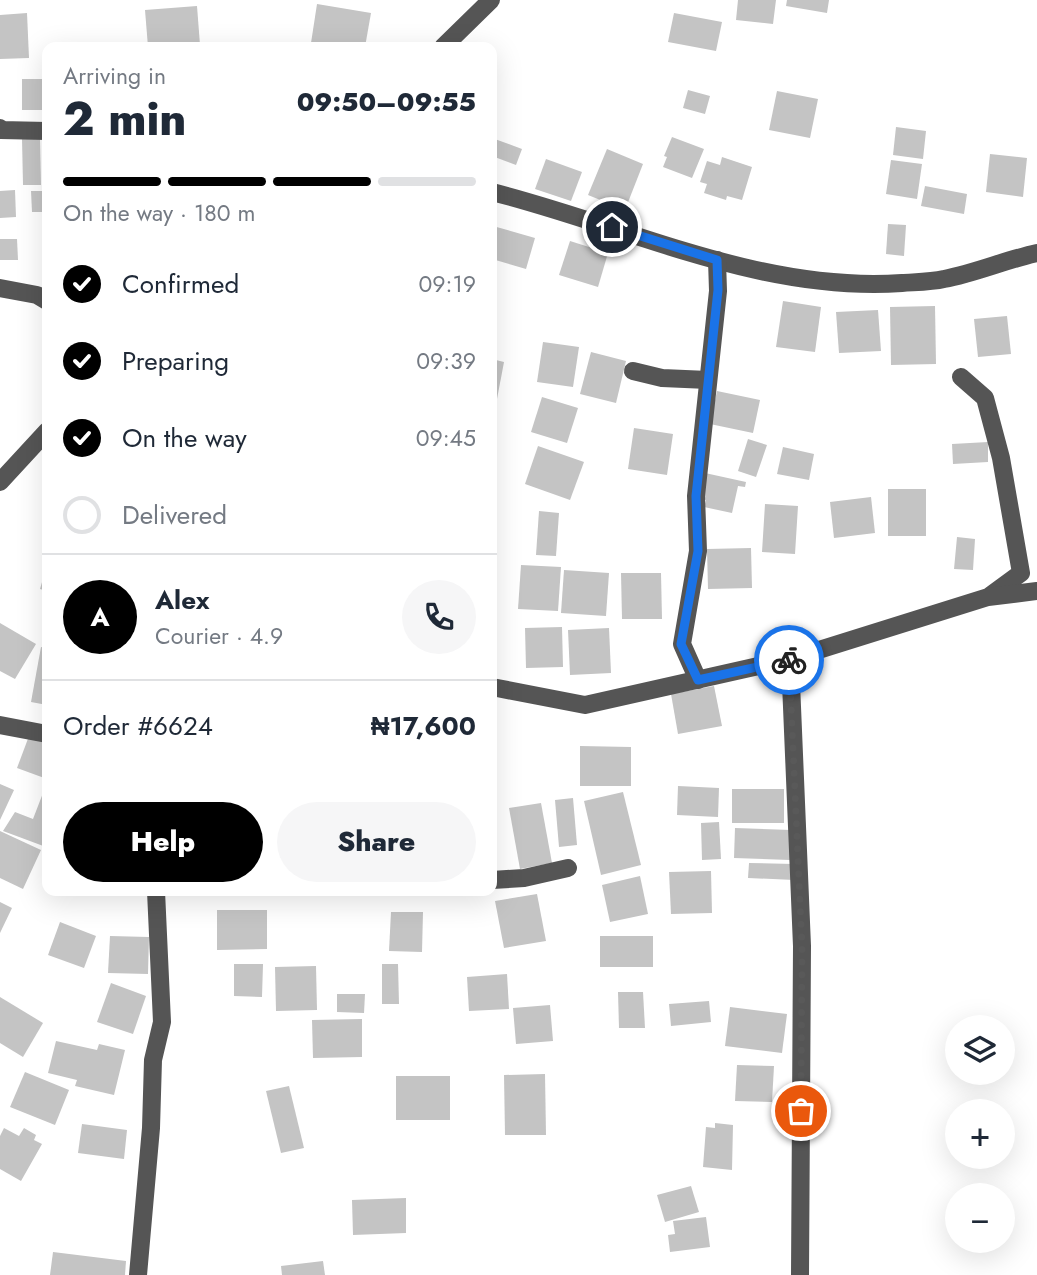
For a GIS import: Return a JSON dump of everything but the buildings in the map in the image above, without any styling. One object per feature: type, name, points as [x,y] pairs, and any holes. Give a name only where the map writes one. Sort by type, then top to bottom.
[{"type":"street","points":[[448,42],[491,0]]},
{"type":"street","points":[[0,128],[42,131]]},
{"type":"street","points":[[497,193],[594,220],[717,260],[809,280],[873,285],[944,280],[1005,260],[1037,253]]},
{"type":"street","points":[[698,680],[681,644],[698,551],[696,496],[718,290],[717,260]]},
{"type":"street","points":[[0,288],[42,298]]},
{"type":"street","points":[[633,372],[662,378],[708,380]]},
{"type":"street","points":[[961,377],[985,398],[1001,458],[1021,573],[989,597]]},
{"type":"street","points":[[0,482],[42,436]]},
{"type":"street","points":[[497,688],[585,705],[790,659],[989,597],[1037,591]]},
{"type":"street","points":[[790,659],[802,946],[800,1275]]},
{"type":"street","points":[[0,725],[42,733]]},
{"type":"street","points":[[497,880],[524,878],[568,868]]},
{"type":"street","points":[[138,1275],[151,1128],[153,1060],[162,1022],[156,896]]},
{"type":"way so far","points":[[789,660],[802,946],[801,1111]]},
{"type":"route","points":[[612,227],[717,260],[718,290],[696,496],[698,551],[681,644],[698,680],[789,660]]}]
